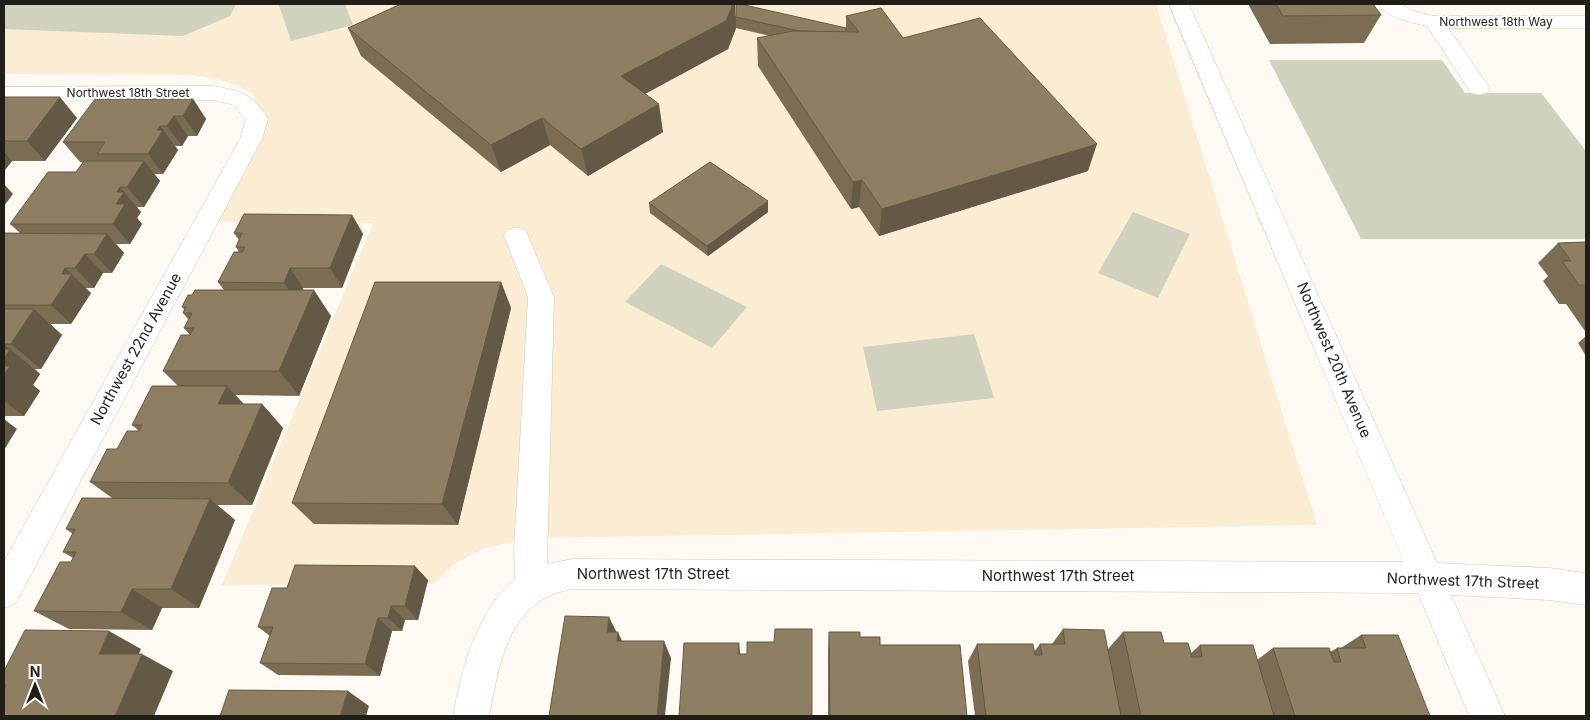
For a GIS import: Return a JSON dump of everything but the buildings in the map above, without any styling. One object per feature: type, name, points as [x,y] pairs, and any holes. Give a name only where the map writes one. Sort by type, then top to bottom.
[{"type":"street","name":"Northwest 20th Avenue","points":[[1179,4],[1487,716]]},
{"type":"street","name":"Northwest 18th Way","points":[[1388,4],[1406,15],[1434,22],[1586,22]]},
{"type":"street","points":[[1434,22],[1480,88]]},
{"type":"street","name":"Northwest 18th Street","points":[[4,94],[213,93],[240,98],[250,106]]},
{"type":"street","name":"Northwest 22nd Avenue","points":[[4,592],[251,139],[257,119],[250,106]]},
{"type":"street","points":[[516,236],[541,297],[530,550],[532,588]]},
{"type":"street","name":"Northwest 17th Street","points":[[471,716],[482,662],[494,631],[506,612],[532,588],[550,578],[573,574],[1428,578],[1549,584],[1586,590]]},
{"type":"shaded area","points":[[4,4],[1156,4],[1317,525],[530,538],[482,549],[454,564],[434,584],[222,585],[373,223],[206,222],[258,114],[253,94],[239,86],[193,75],[4,74]]},
{"type":"green space","points":[[4,4],[236,4],[230,16],[183,36],[4,29]]},
{"type":"green space","points":[[345,4],[353,25],[291,41],[279,5]]},
{"type":"green space","points":[[1269,60],[1442,60],[1465,93],[1541,93],[1586,151],[1586,239],[1361,239]]},
{"type":"green space","points":[[1133,212],[1190,234],[1158,298],[1098,273]]},
{"type":"green space","points":[[661,264],[747,307],[712,348],[625,302]]},
{"type":"green space","points":[[974,334],[994,398],[877,411],[863,347]]}]
